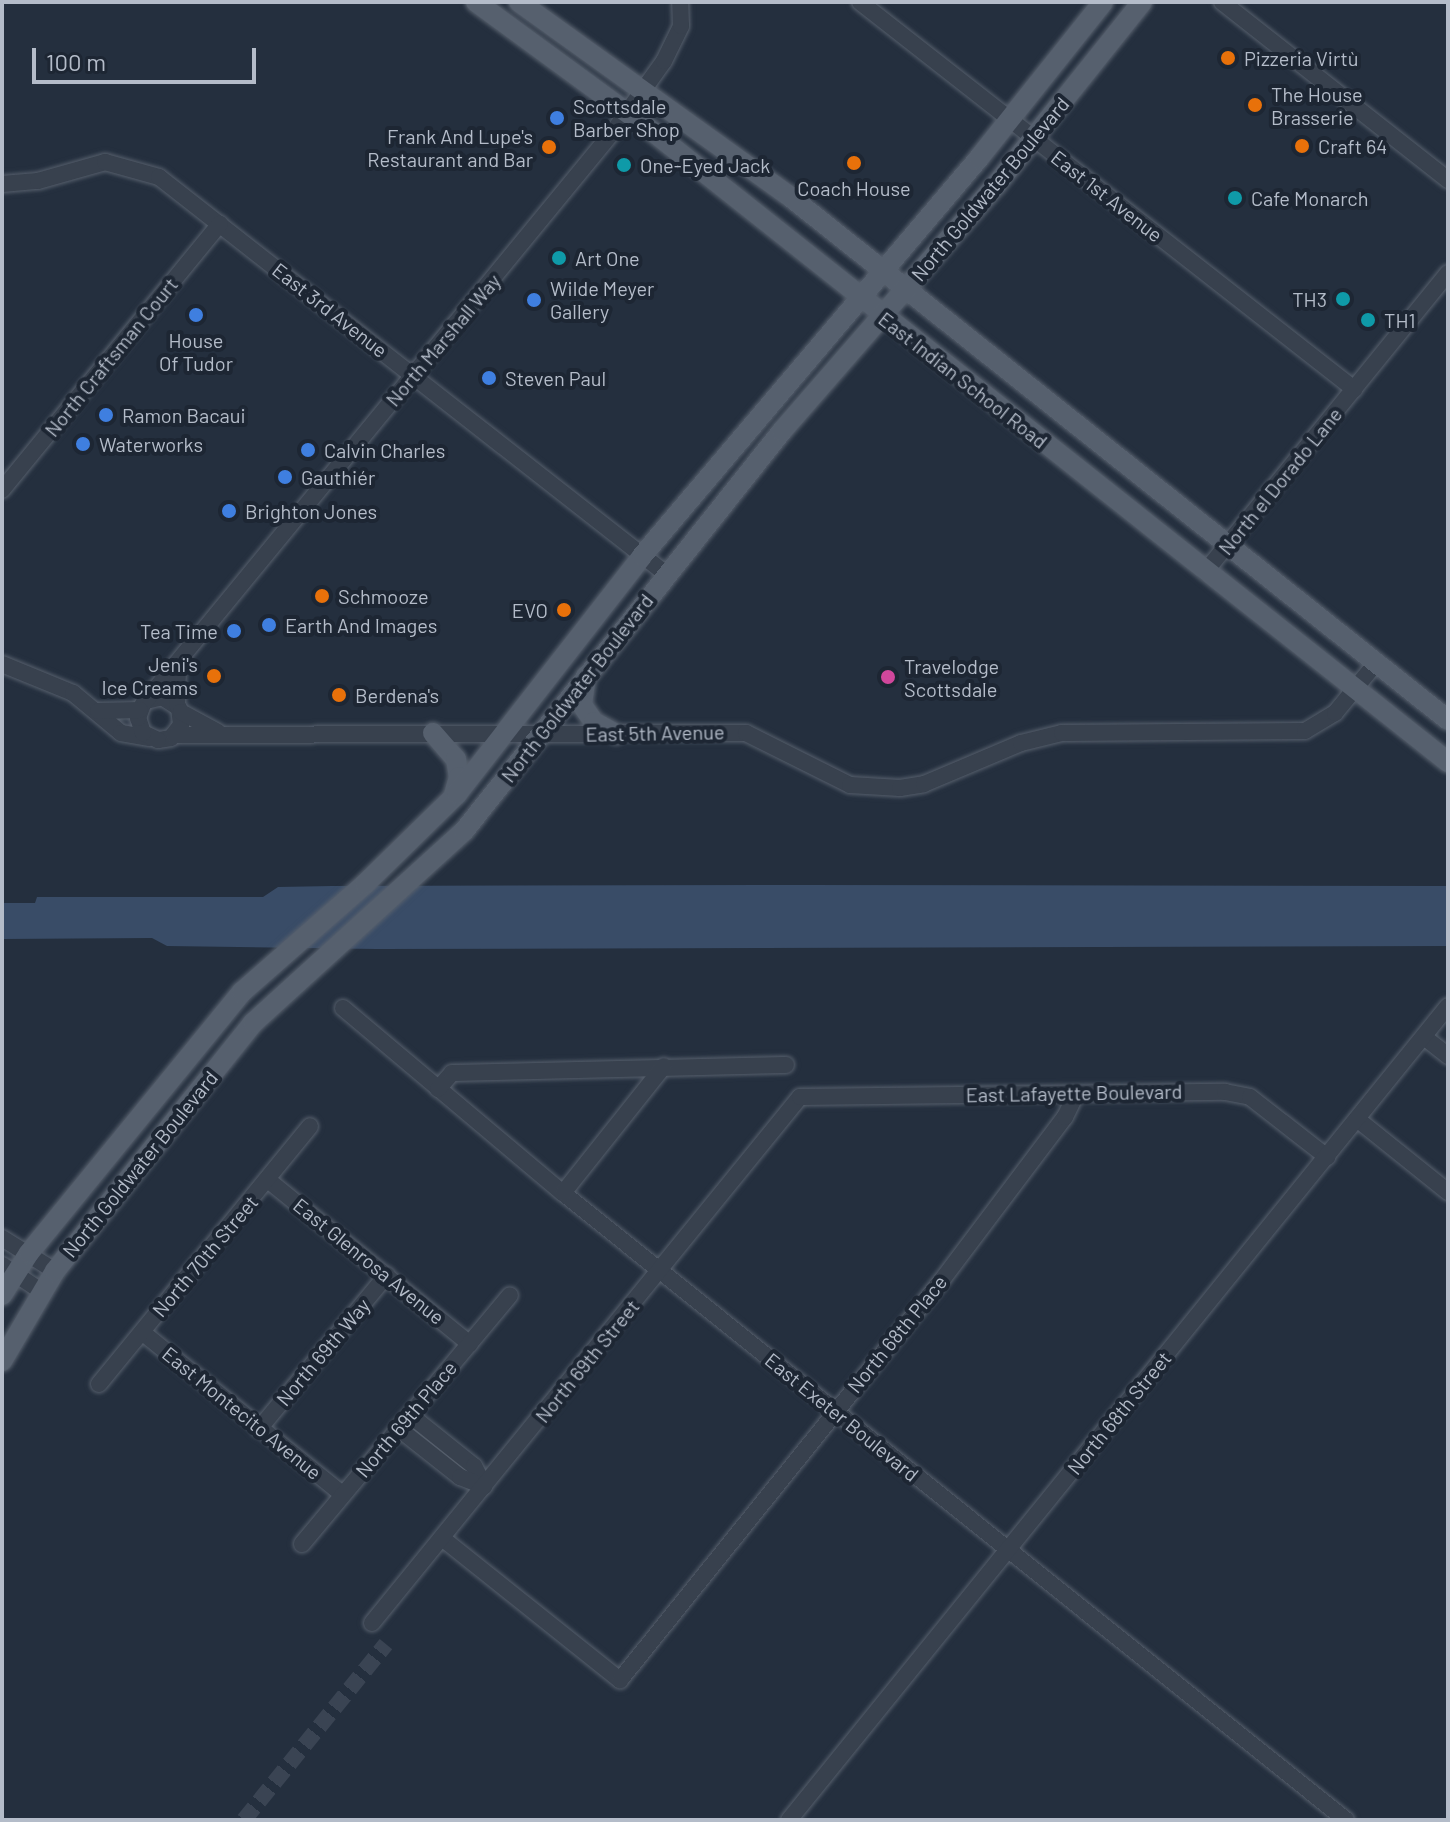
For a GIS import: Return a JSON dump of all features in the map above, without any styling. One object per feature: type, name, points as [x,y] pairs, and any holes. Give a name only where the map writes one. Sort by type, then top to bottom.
[{"type":"main road","name":"East Indian School Road","points":[[476,2],[627,112],[1448,762]]},
{"type":"main road","name":"East Indian School Road","points":[[519,2],[882,269],[1448,720]]},
{"type":"main road","name":"North Goldwater Boulevard","points":[[2,1295],[9,1269],[29,1253],[201,1039],[285,951],[365,884],[453,798],[642,556],[858,296],[1011,119],[1103,2]]},
{"type":"main road","name":"North Goldwater Boulevard","points":[[2,1361],[55,1271],[253,1023],[412,883],[472,822],[666,574],[1034,138],[1142,2]]},
{"type":"main road","points":[[589,669],[582,705],[594,722],[616,734]]},
{"type":"main road","points":[[433,733],[456,759],[459,777],[453,798]]},
{"type":"street","name":"North Marshall Way","points":[[143,705],[627,112],[681,26],[680,2]]},
{"type":"street","name":"East 1st Avenue","points":[[860,2],[1354,389]]},
{"type":"street","points":[[1222,2],[1448,180]]},
{"type":"street","name":"East 3rd Avenue","points":[[2,184],[120,163],[159,177],[666,574]]},
{"type":"street","name":"North Craftsman Court","points":[[2,490],[220,224]]},
{"type":"street","points":[[1354,389],[1448,273]]},
{"type":"street","name":"North el Dorado Lane","points":[[1205,572],[1354,389]]},
{"type":"street","name":"East 5th Avenue","points":[[174,735],[218,732],[746,733],[850,785],[900,788],[924,784],[1038,737],[1062,733],[1305,731],[1335,713],[1376,663]]},
{"type":"street","points":[[2,664],[63,688],[98,711],[121,733],[150,738],[174,735],[179,708],[178,665]]},
{"type":"street","points":[[98,711],[143,705],[162,697],[179,708]]},
{"type":"street","points":[[143,705],[139,725],[150,738]]},
{"type":"street","name":"East 5th Avenue","points":[[179,708],[218,732]]},
{"type":"street","name":"North 68th Street","points":[[798,1817],[1007,1550],[1448,1006]]},
{"type":"street","name":"East Exeter Boulevard","points":[[343,1008],[563,1193],[1346,1820]]},
{"type":"street","points":[[1424,1037],[1448,1056]]},
{"type":"street","points":[[438,1089],[452,1073],[786,1065]]},
{"type":"street","points":[[563,1193],[664,1066]]},
{"type":"street","name":"East Lafayette Boulevard","points":[[800,1097],[1193,1091],[1250,1097],[1327,1157]]},
{"type":"street","name":"North 68th Place","points":[[442,1538],[620,1680],[1065,1117],[1076,1094]]},
{"type":"street","name":"North 69th Street","points":[[372,1623],[800,1097]]},
{"type":"street","points":[[1357,1119],[1448,1192]]},
{"type":"street","name":"North 70th Street","points":[[99,1384],[310,1126]]},
{"type":"street","name":"East Glenrosa Avenue","points":[[268,1180],[470,1344]]},
{"type":"street","points":[[2,1238],[55,1271]]},
{"type":"street","points":[[9,1269],[41,1291]]},
{"type":"street","name":"North 69th Way","points":[[259,1429],[387,1275]]},
{"type":"street","name":"North 69th Place","points":[[302,1544],[510,1295]]},
{"type":"street","name":"East Montecito Avenue","points":[[142,1332],[342,1494]]},
{"type":"street","points":[[404,1422],[460,1477],[484,1486]]},
{"type":"water","points":[[332,886],[1448,886],[1448,946],[376,949],[167,946],[152,938],[2,939],[2,903],[35,903],[37,897],[263,897],[278,887]]},
{"type":"tunnel","points":[[244,1820],[386,1644]]},
{"type":"place","name":"Pizzeria Virtù","points":[[1228,58]]},
{"type":"place","name":"The House Brasserie","points":[[1255,105]]},
{"type":"place","name":"Scottsdale Barber Shop","points":[[557,118]]},
{"type":"place","name":"Craft 64","points":[[1302,146]]},
{"type":"place","name":"Frank And Lupe's Restaurant and Bar","points":[[549,147]]},
{"type":"place","name":"Coach House","points":[[854,163]]},
{"type":"place","name":"One-Eyed Jack","points":[[624,165]]},
{"type":"place","name":"Cafe Monarch","points":[[1235,198]]},
{"type":"place","name":"Art One","points":[[559,258]]},
{"type":"place","name":"TH3","points":[[1343,299]]},
{"type":"place","name":"Wilde Meyer Gallery","points":[[534,300]]},
{"type":"place","name":"House Of Tudor","points":[[196,315]]},
{"type":"place","name":"TH1","points":[[1368,320]]},
{"type":"place","name":"Steven Paul","points":[[489,378]]},
{"type":"place","name":"Ramon Bacaui","points":[[106,415]]},
{"type":"place","name":"Waterworks","points":[[83,444]]},
{"type":"place","name":"Calvin Charles","points":[[308,450]]},
{"type":"place","name":"Gauthiér","points":[[285,477]]},
{"type":"place","name":"Brighton Jones","points":[[229,511]]},
{"type":"place","name":"Schmooze","points":[[322,596]]},
{"type":"place","name":"EVO","points":[[564,610]]},
{"type":"place","name":"Earth And Images","points":[[269,625]]},
{"type":"place","name":"Tea Time","points":[[234,631]]},
{"type":"place","name":"Jeni's Ice Creams","points":[[214,676]]},
{"type":"place","name":"Travelodge Scottsdale","points":[[888,677]]},
{"type":"place","name":"Berdena's","points":[[339,695]]}]
